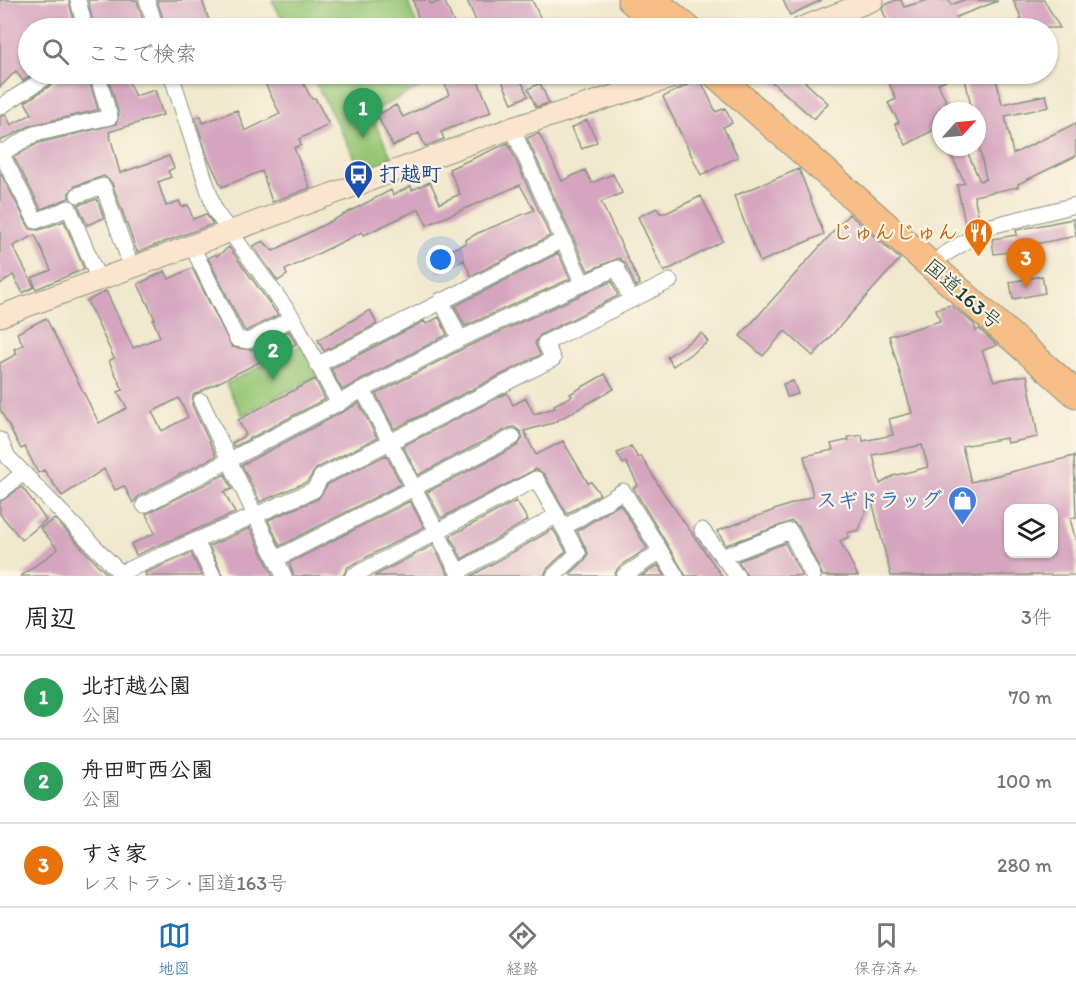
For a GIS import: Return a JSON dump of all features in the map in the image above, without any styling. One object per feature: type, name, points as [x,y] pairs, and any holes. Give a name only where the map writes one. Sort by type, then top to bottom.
[{"type":"highway","points":[[631,0],[652,18]]},
{"type":"highway","points":[[653,0],[675,18]]},
{"type":"highway","name":"国道163号","points":[[727,84],[1076,394]]},
{"type":"highway","name":"国道163号","points":[[749,84],[1076,376]]},
{"type":"street","points":[[78,0],[82,18]]},
{"type":"street","points":[[147,0],[152,18]]},
{"type":"street","points":[[827,18],[873,0]]},
{"type":"street","points":[[3,100],[33,84]]},
{"type":"street","points":[[98,278],[69,208],[36,220],[1,152],[34,134],[110,117],[100,84]]},
{"type":"street","points":[[174,84],[215,211],[294,318],[339,404]]},
{"type":"street","points":[[0,316],[98,278],[191,244],[230,233],[512,128],[651,84]]},
{"type":"street","points":[[512,128],[583,284]]},
{"type":"street","points":[[78,195],[104,186],[131,266]]},
{"type":"street","points":[[942,256],[992,226],[1076,205]]},
{"type":"street","points":[[317,365],[563,240]]},
{"type":"street","points":[[191,244],[237,339],[249,341],[294,318]]},
{"type":"street","points":[[144,505],[364,392],[460,339],[617,268],[631,300]]},
{"type":"street","points":[[0,440],[8,457],[122,574],[315,490],[321,477],[553,359],[545,343],[670,281]]},
{"type":"street","points":[[441,300],[460,339]]},
{"type":"street","points":[[364,392],[459,574],[623,491],[676,576]]},
{"type":"street","points":[[201,401],[284,576]]},
{"type":"street","points":[[276,559],[513,437]]},
{"type":"street","points":[[0,492],[23,473]]},
{"type":"street","points":[[353,576],[536,479],[578,553],[558,575]]},
{"type":"street","points":[[702,530],[737,576]]},
{"type":"street","points":[[724,556],[790,531],[813,576]]},
{"type":"street","points":[[196,541],[213,576]]},
{"type":"street","points":[[624,576],[659,552]]},
{"type":"green space","points":[[272,0],[407,0],[414,18],[282,18]]},
{"type":"green space","points":[[316,84],[426,84],[370,113],[394,162],[364,175]]},
{"type":"green space","points":[[303,344],[319,375],[242,415],[226,384]]},
{"type":"building","points":[[0,0],[69,0],[73,18],[18,18],[18,74],[16,71],[0,87]]},
{"type":"building","points":[[88,0],[137,0],[142,18],[92,18]]},
{"type":"building","points":[[157,0],[202,0],[208,18],[163,18]]},
{"type":"building","points":[[413,0],[429,0],[431,4],[444,0],[452,18],[418,18]]},
{"type":"building","points":[[467,0],[532,0],[540,18],[475,18]]},
{"type":"building","points":[[783,0],[822,0],[790,15]]},
{"type":"building","points":[[896,0],[901,0],[904,7],[928,0],[949,0],[951,5],[963,0],[998,1],[956,18],[886,18],[882,9]]},
{"type":"building","points":[[1013,0],[1044,0],[1054,18],[1022,18]]},
{"type":"building","points":[[53,84],[90,84],[98,110],[32,125],[0,141],[0,117],[6,115],[11,125],[32,114],[25,102]]},
{"type":"building","points":[[110,84],[130,84],[135,96],[155,90],[163,115],[109,132],[120,173],[169,156],[174,168],[168,171],[171,177],[158,182],[166,206],[179,201],[182,207],[188,205],[193,219],[206,214],[213,224],[137,252],[112,183],[104,176],[75,186],[69,193],[69,198],[41,209],[14,157],[38,143],[116,124],[119,114]]},
{"type":"building","points":[[265,84],[304,84],[312,99],[315,98],[329,125],[299,139],[301,145],[294,148],[310,188],[272,202],[262,171],[222,187],[208,158],[195,117],[201,116],[203,123],[237,110],[245,131],[280,114]]},
{"type":"building","points":[[445,84],[479,84],[491,112],[441,132],[444,139],[425,146],[419,133],[393,146],[377,115],[396,105],[403,117],[449,95]]},
{"type":"building","points":[[503,84],[523,84],[528,96],[512,103]]},
{"type":"building","points":[[540,84],[549,103],[536,107],[528,89]]},
{"type":"building","points":[[690,84],[702,84],[716,112],[725,108],[732,123],[723,127],[738,157],[701,175],[663,97]]},
{"type":"building","points":[[774,84],[807,84],[828,103],[814,119]]},
{"type":"building","points":[[889,84],[938,84],[946,102],[932,102],[932,131],[906,145],[895,124],[899,122],[888,103],[896,99]]},
{"type":"building","points":[[966,84],[997,84],[1002,104],[1046,95],[1049,107],[1005,116],[1013,154],[1076,123],[1076,156],[1018,184],[1018,187],[974,196],[980,222],[966,227],[957,185],[965,183],[952,156],[969,156],[980,181],[986,179],[981,156],[986,156],[986,102],[970,102]]},
{"type":"building","points":[[587,120],[597,142],[582,149],[571,128]]},
{"type":"building","points":[[539,133],[562,181],[585,170],[592,183],[613,174],[622,193],[601,202],[640,284],[636,287],[626,264],[619,258],[588,271],[527,138]]},
{"type":"building","points":[[508,143],[550,236],[471,276],[464,260],[439,272],[432,259],[466,243],[465,240],[478,233],[534,210],[520,185],[427,225],[419,209],[364,235],[362,232],[285,270],[287,275],[278,281],[253,246],[263,241],[273,251],[391,190],[393,195],[411,186],[412,190],[430,182],[440,203],[460,194],[449,169]]},
{"type":"building","points":[[799,169],[824,234],[760,262],[734,196]]},
{"type":"building","points":[[0,172],[30,229],[39,230],[64,221],[84,269],[36,289],[32,278],[51,270],[35,235],[13,246],[34,287],[23,293],[13,275],[0,284]]},
{"type":"building","points":[[701,196],[723,241],[664,272],[638,217],[657,208],[660,213],[666,213]]},
{"type":"building","points":[[97,199],[104,218],[87,225],[78,205]]},
{"type":"building","points":[[849,214],[900,259],[813,356],[785,331],[763,356],[740,336]]},
{"type":"building","points":[[1073,219],[1076,236],[1035,244],[1036,249],[994,254],[992,239],[1017,235],[1016,230]]},
{"type":"building","points":[[229,247],[278,315],[246,331],[208,258],[216,254],[217,256]]},
{"type":"building","points":[[558,253],[570,279],[465,326],[455,306]]},
{"type":"building","points":[[192,268],[232,347],[252,350],[289,331],[296,344],[193,395],[192,405],[216,456],[139,496],[133,503],[124,486],[115,490],[104,469],[62,496],[44,470],[38,473],[25,447],[21,449],[0,409],[0,363],[17,354],[14,349],[23,345],[17,333],[46,318],[99,423],[127,408],[118,392],[123,390],[109,361],[114,358],[87,301],[106,291],[133,348],[160,337],[153,320],[155,319],[138,284],[165,271],[169,279]],"holes":[[[179,398],[188,417],[162,431],[152,412]]]},
{"type":"building","points":[[1042,276],[1045,293],[1013,299],[1010,282]]},
{"type":"building","points":[[612,281],[618,296],[540,335],[535,343],[540,355],[394,429],[376,394],[464,348]]},
{"type":"building","points":[[951,305],[974,324],[976,331],[979,329],[997,345],[982,351],[994,381],[1027,375],[1038,437],[1007,443],[1006,438],[962,446],[971,482],[1074,456],[1076,517],[1070,518],[1076,542],[1076,575],[891,576],[871,497],[859,530],[847,533],[849,537],[840,541],[858,576],[823,576],[799,527],[792,521],[726,545],[717,531],[813,496],[804,456],[833,450],[831,444],[849,440],[848,437],[862,435],[863,441],[893,435],[889,419],[912,413],[889,336],[940,321],[936,309]],"holes":[[[922,445],[928,467],[893,476],[880,484],[873,455]]]},
{"type":"building","points":[[370,310],[377,324],[324,351],[318,340]]},
{"type":"building","points":[[439,317],[447,335],[342,390],[331,369],[424,321],[426,324]]},
{"type":"building","points":[[702,333],[708,342],[673,366],[667,357]]},
{"type":"building","points":[[605,374],[614,389],[553,423],[524,431],[536,455],[563,441],[588,483],[591,482],[600,494],[567,514],[544,474],[536,469],[441,518],[427,492],[517,446],[523,438],[521,432],[514,427],[509,428],[418,475],[403,446],[507,393],[513,405],[526,398],[534,414],[555,408],[554,405],[572,396],[570,394]]},
{"type":"building","points":[[315,379],[325,399],[234,447],[232,443],[246,435],[238,420]]},
{"type":"building","points":[[793,381],[798,394],[787,397],[783,384]]},
{"type":"building","points":[[359,403],[377,438],[317,468],[307,482],[260,502],[242,465]]},
{"type":"building","points":[[631,446],[638,458],[641,456],[663,492],[722,576],[686,576],[633,488],[638,485],[626,462],[623,464],[617,453]]},
{"type":"building","points":[[386,455],[401,484],[280,546],[268,520],[318,499],[328,484]]},
{"type":"building","points":[[225,474],[232,489],[224,492],[235,513],[136,555],[131,544],[155,533],[146,514]]},
{"type":"building","points":[[22,487],[46,520],[22,540],[0,514],[0,502]]},
{"type":"building","points":[[410,501],[424,527],[348,567],[343,576],[294,576],[289,563]]},
{"type":"building","points":[[516,501],[528,520],[462,559],[450,536]]},
{"type":"building","points":[[620,504],[647,548],[618,568],[614,576],[572,576],[570,574],[585,560],[588,553],[577,531]]},
{"type":"building","points":[[55,519],[109,576],[21,576],[58,549],[40,528]]},
{"type":"building","points":[[250,528],[273,576],[223,576],[209,546]]},
{"type":"building","points":[[553,529],[566,551],[547,569],[544,576],[471,576]]},
{"type":"building","points":[[785,543],[802,576],[747,576],[738,561]]},
{"type":"building","points":[[433,545],[449,576],[374,576]]},
{"type":"building","points":[[191,553],[202,576],[146,576],[145,573]]},
{"type":"building","points":[[658,565],[665,576],[641,576]]},
{"type":"place","name":"北打越公園","points":[[363,138]]},
{"type":"place","name":"打越町","points":[[358,200]]},
{"type":"place","name":"じゅんじゅん","points":[[979,258]]},
{"type":"place","name":"すき家","points":[[1026,288]]},
{"type":"place","name":"舟田町西公園","points":[[273,380]]},
{"type":"place","name":"スギドラッグ","points":[[963,526]]}]
